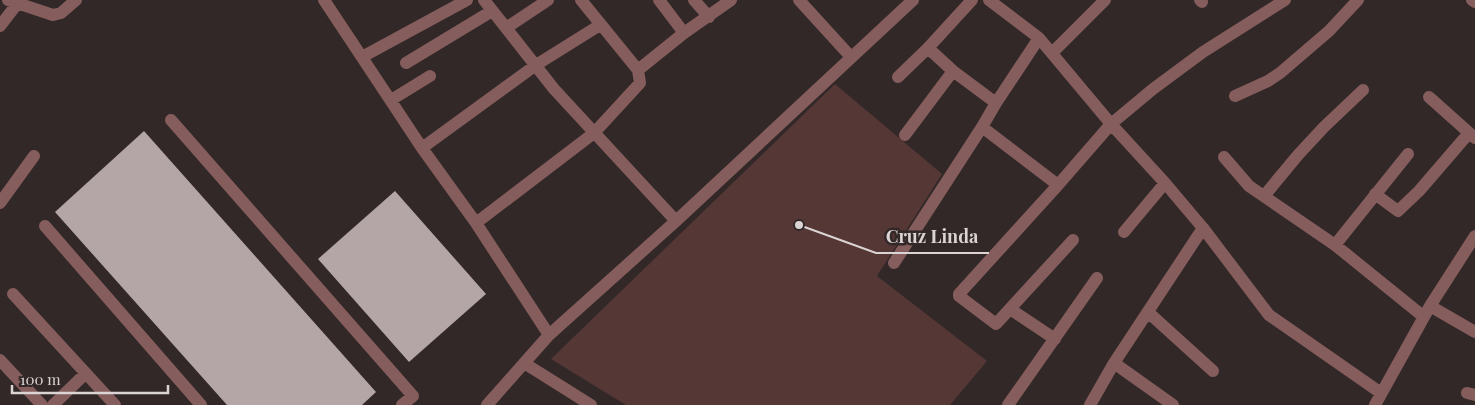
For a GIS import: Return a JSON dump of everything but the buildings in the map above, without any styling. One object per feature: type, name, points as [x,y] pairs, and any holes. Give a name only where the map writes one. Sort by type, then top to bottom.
[{"type":"street","points":[[0,26],[16,1],[53,15],[61,13],[76,0]]},
{"type":"street","points":[[324,0],[422,148],[476,223],[549,335]]},
{"type":"street","points":[[362,58],[446,5],[467,0]]},
{"type":"street","points":[[484,0],[554,89],[676,221]]},
{"type":"street","points":[[506,28],[548,0]]},
{"type":"street","points":[[476,223],[594,133],[640,83],[638,70],[581,0]]},
{"type":"street","points":[[659,0],[684,34]]},
{"type":"street","points":[[694,0],[709,17]]},
{"type":"street","points":[[638,70],[731,0]]},
{"type":"street","points":[[799,0],[851,57]]},
{"type":"street","points":[[487,405],[549,335],[676,221],[913,0]]},
{"type":"street","points":[[898,77],[928,48],[972,0]]},
{"type":"street","points":[[989,0],[1039,38],[1111,124],[1166,183],[1269,315],[1381,394]]},
{"type":"street","points":[[1052,54],[1105,0]]},
{"type":"street","points":[[1073,240],[996,324],[959,294],[1111,124],[1153,89],[1203,52],[1285,0]]},
{"type":"street","points":[[1235,96],[1268,81],[1280,73],[1329,31],[1358,0]]},
{"type":"street","points":[[406,63],[492,10]]},
{"type":"street","points":[[422,148],[536,65],[600,25]]},
{"type":"street","points":[[894,263],[1039,38]]},
{"type":"street","points":[[928,48],[953,71],[996,103]]},
{"type":"street","points":[[906,135],[953,71]]},
{"type":"street","points":[[391,100],[430,76]]},
{"type":"street","points":[[1264,196],[1324,127],[1363,90]]},
{"type":"street","points":[[1375,194],[1398,211],[1472,135],[1429,97]]},
{"type":"street","points":[[171,120],[413,396],[402,405]]},
{"type":"street","points":[[982,127],[1058,185]]},
{"type":"street","points":[[1335,245],[1408,154]]},
{"type":"street","points":[[0,203],[34,156]]},
{"type":"street","points":[[1224,157],[1241,178],[1264,196],[1427,312],[1475,332]]},
{"type":"street","points":[[1124,232],[1166,183]]},
{"type":"street","points":[[45,226],[201,405]]},
{"type":"street","points":[[1090,405],[1114,363],[1203,228]]},
{"type":"street","points":[[1375,405],[1427,312],[1475,236]]},
{"type":"street","points":[[1008,405],[1097,278]]},
{"type":"street","points":[[13,294],[115,405]]},
{"type":"street","points":[[1010,308],[1055,339]]},
{"type":"street","points":[[1149,312],[1214,371]]},
{"type":"street","points":[[0,360],[42,405]]},
{"type":"street","points":[[524,363],[591,405]]},
{"type":"street","points":[[1114,363],[1173,405]]},
{"type":"street","points":[[53,405],[86,374]]},
{"type":"shaded area","points":[[835,84],[942,174],[877,276],[987,361],[950,405],[626,405],[551,359]]},
{"type":"place","name":"Cruz Linda","points":[[799,225]]}]
